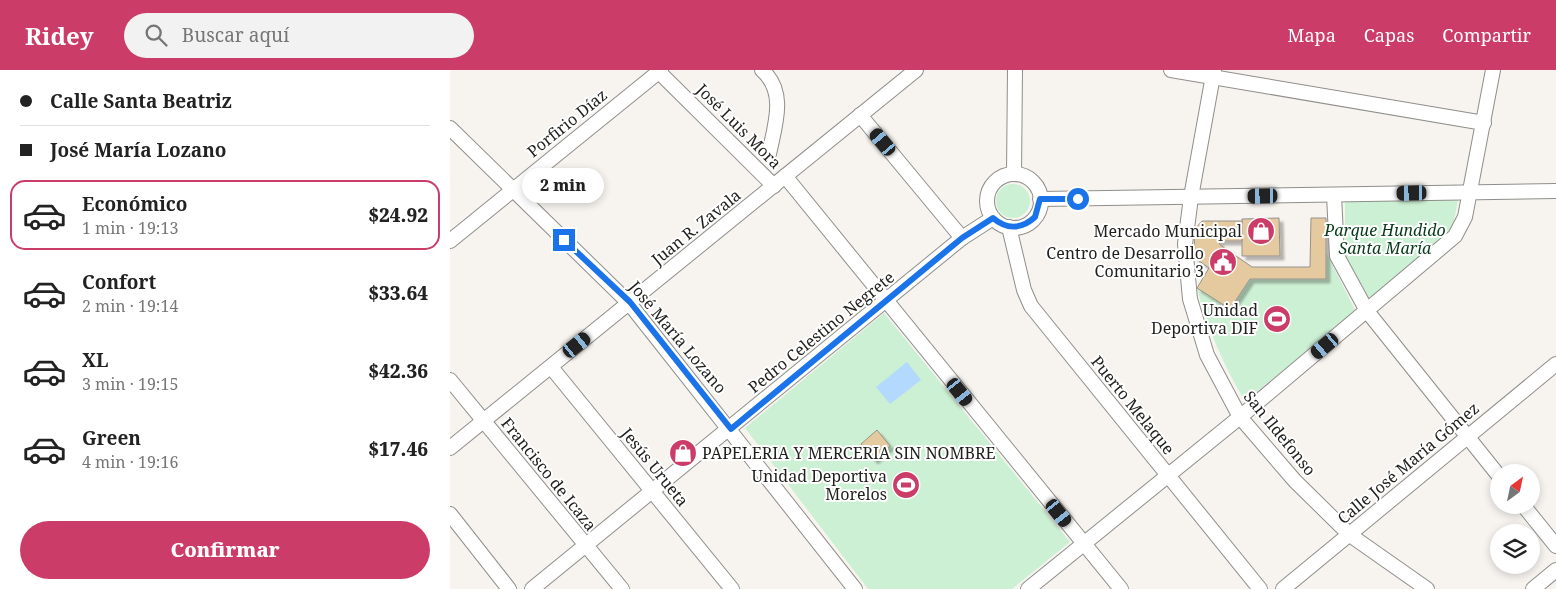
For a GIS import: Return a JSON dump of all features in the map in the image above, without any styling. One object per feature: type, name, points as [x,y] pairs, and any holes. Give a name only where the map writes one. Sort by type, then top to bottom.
[{"type":"street","name":"José Luis Mora","points":[[659,70],[774,186]]},
{"type":"street","name":"Porfirio Díaz","points":[[450,241],[659,70]]},
{"type":"street","points":[[762,70],[774,83],[777,92],[776,114],[769,154]]},
{"type":"street","name":"Juan R. Zavala","points":[[450,448],[860,115],[901,75],[916,70]]},
{"type":"street","points":[[1014,70],[1014,174]]},
{"type":"street","points":[[1171,70],[1213,74],[1484,123]]},
{"type":"street","points":[[1028,589],[1240,418],[1455,236],[1465,217],[1493,70]]},
{"type":"street","name":"San Ildefonso","points":[[1213,74],[1191,197],[1185,258],[1190,299],[1207,355],[1240,418],[1295,482],[1350,535],[1428,589]]},
{"type":"street","points":[[860,115],[962,238]]},
{"type":"street","name":"José María Lozano","points":[[450,128],[630,302],[855,589]]},
{"type":"street","points":[[1014,174],[1032,181],[1038,190],[1040,199],[1035,217],[1019,227],[1010,227],[993,218],[987,204],[989,189],[996,180],[1004,175],[1014,174]]},
{"type":"street","name":"José Luis Mora","points":[[785,176],[1121,589]]},
{"type":"street","points":[[1040,199],[1556,191]]},
{"type":"street","points":[[1334,195],[1336,256],[1367,311],[1490,465]]},
{"type":"street","name":"Pedro Celestino Negrete","points":[[532,589],[731,429],[962,238],[993,218]]},
{"type":"street","name":"Puerto Melaque","points":[[1010,227],[1024,290],[1031,306],[1260,589]]},
{"type":"street","name":"Calle José María Gómez","points":[[1283,589],[1556,364]]},
{"type":"street","name":"Jesús Urueta","points":[[551,366],[732,589]]},
{"type":"street","name":"Francisco de Icaza","points":[[450,380],[622,589]]},
{"type":"street","points":[[450,514],[509,589]]},
{"type":"street","points":[[1529,514],[1556,546]]},
{"type":"street","points":[[1533,589],[1556,570]]},
{"type":"green space","points":[[1013,184],[1020,185],[1025,189],[1029,194],[1029,208],[1025,213],[1020,217],[1013,218],[1006,217],[1001,213],[997,208],[996,201],[997,194],[1001,189],[1006,185]]},
{"type":"green space","name":"Parque Hundido Santa María","points":[[1458,200],[1453,226],[1439,244],[1369,301],[1345,255],[1345,201]]},
{"type":"green space","name":"Unidad Deportiva DIF","points":[[1326,252],[1356,312],[1245,401],[1217,346],[1197,288],[1230,309],[1250,279],[1326,279]]},
{"type":"green space","name":"Unidad Deportiva Morelos","points":[[884,313],[1070,542],[1012,589],[868,589],[745,428]]},
{"type":"water","points":[[907,362],[921,380],[890,404],[876,387]]},
{"type":"building","name":"Mercado Municipal","points":[[1279,218],[1280,256],[1242,256],[1242,219]]},
{"type":"building","name":"Centro de Desarrollo Comunitario 3","points":[[1311,218],[1326,218],[1326,279],[1250,279],[1230,309],[1197,288],[1209,268],[1195,258],[1194,230],[1202,221],[1242,221],[1242,241],[1219,241],[1220,245],[1252,267],[1310,267]]},
{"type":"building","points":[[877,430],[890,446],[874,460],[861,444]]},
{"type":"place","name":"Mercado Municipal","points":[[1261,231]]},
{"type":"place","name":"Centro de Desarrollo Comunitario 3","points":[[1223,262]]},
{"type":"place","name":"Unidad Deportiva DIF","points":[[1277,319]]},
{"type":"place","name":"PAPELERIA Y MERCERIA SIN NOMBRE","points":[[683,453]]},
{"type":"place","name":"Unidad Deportiva Morelos","points":[[906,485]]},
{"type":"route","points":[[564,240],[630,302],[731,429],[962,238],[993,218],[1010,227],[1019,227],[1028,223],[1035,217],[1039,209],[1040,199],[1078,199]]}]
